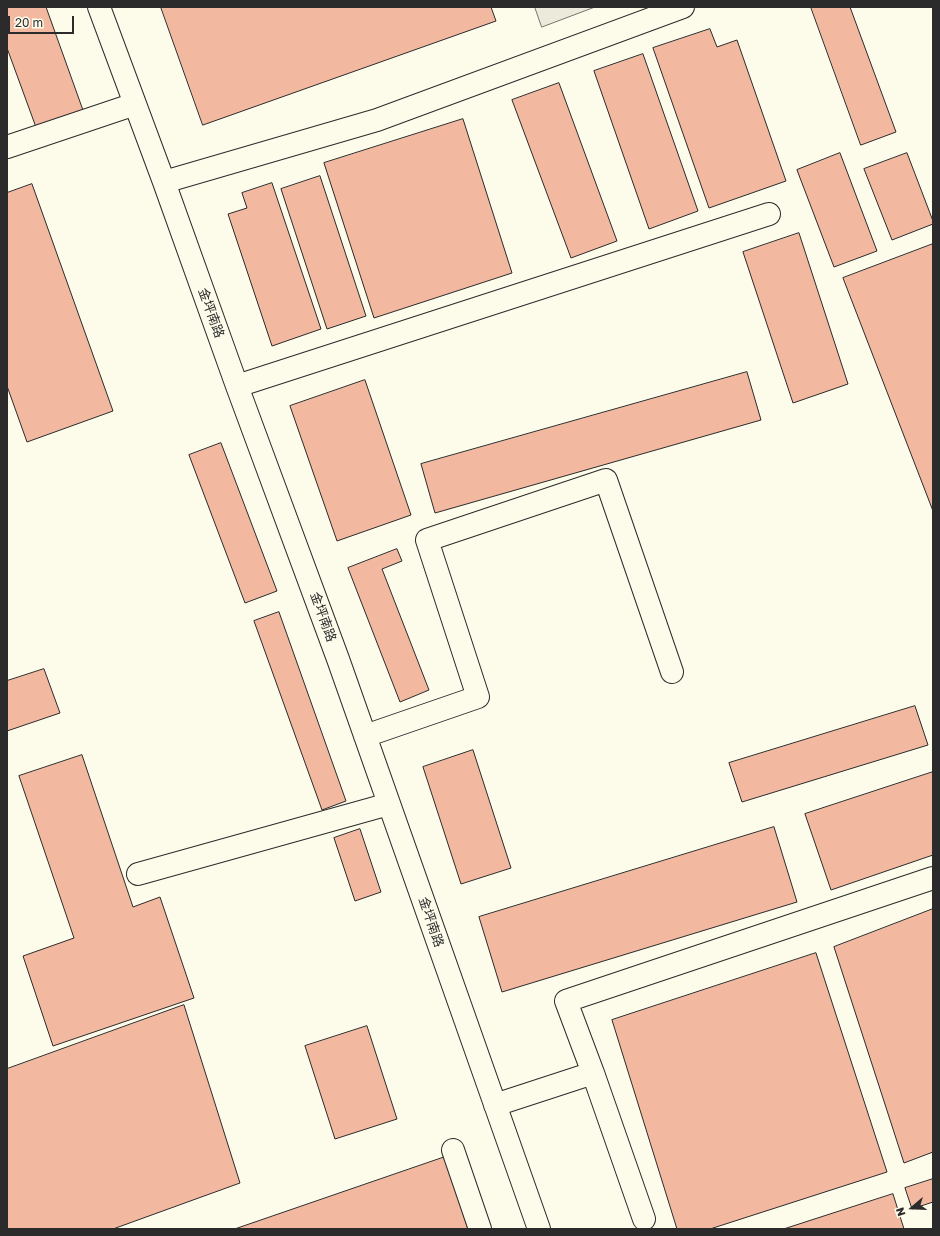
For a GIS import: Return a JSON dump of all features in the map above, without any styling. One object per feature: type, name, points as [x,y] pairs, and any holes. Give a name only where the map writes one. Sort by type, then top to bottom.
[{"type":"street","name":"金坪南路","points":[[99,7],[338,660],[539,1229]]},
{"type":"street","points":[[164,182],[378,120],[683,7]]},
{"type":"street","points":[[7,147],[135,104]]},
{"type":"street","points":[[237,386],[769,214]]},
{"type":"street","points":[[365,736],[478,697],[427,540],[606,480],[672,672]]},
{"type":"street","points":[[138,874],[389,804]]},
{"type":"street","points":[[644,1219],[566,1001],[933,878]]},
{"type":"street","points":[[495,1105],[593,1073]]},
{"type":"street","points":[[454,1150],[480,1229]]},
{"type":"shaded area","points":[[535,7],[595,7],[542,27]]},
{"type":"building","points":[[7,7],[46,7],[84,113],[37,130],[7,48]]},
{"type":"building","points":[[161,7],[491,7],[496,21],[203,125]]},
{"type":"building","points":[[811,7],[850,7],[896,132],[861,145]]},
{"type":"building","points":[[710,29],[717,47],[737,40],[786,181],[709,208],[653,48]]},
{"type":"building","points":[[643,54],[698,211],[649,229],[594,71]]},
{"type":"building","points":[[559,83],[617,241],[571,258],[512,100]]},
{"type":"building","points":[[463,119],[512,273],[374,318],[324,163]]},
{"type":"building","points":[[840,153],[877,251],[834,267],[797,170]]},
{"type":"building","points":[[907,153],[933,224],[892,240],[864,169]]},
{"type":"building","points":[[320,176],[366,316],[327,329],[281,189]]},
{"type":"building","points":[[272,183],[321,329],[272,346],[228,214],[247,208],[242,193]]},
{"type":"building","points":[[32,184],[113,411],[27,442],[7,386],[7,193]]},
{"type":"building","points":[[799,233],[848,384],[793,403],[743,252]]},
{"type":"building","points":[[933,244],[933,511],[843,278]]},
{"type":"building","points":[[747,372],[761,420],[435,513],[421,464]]},
{"type":"building","points":[[365,380],[411,515],[337,541],[290,406]]},
{"type":"building","points":[[221,443],[277,591],[245,603],[189,455]]},
{"type":"building","points":[[397,549],[402,561],[382,569],[429,690],[400,702],[348,568]]},
{"type":"building","points":[[279,612],[346,801],[322,810],[254,621]]},
{"type":"building","points":[[44,669],[60,713],[7,731],[7,681]]},
{"type":"building","points":[[915,706],[928,745],[742,802],[729,763]]},
{"type":"building","points":[[473,750],[511,868],[461,884],[423,767]]},
{"type":"building","points":[[82,755],[133,907],[160,897],[194,998],[53,1046],[23,956],[74,938],[19,776]]},
{"type":"building","points":[[933,772],[933,855],[831,890],[805,814]]},
{"type":"building","points":[[774,827],[797,902],[502,992],[479,917]]},
{"type":"building","points":[[360,829],[381,892],[355,901],[334,838]]},
{"type":"building","points":[[933,909],[933,1152],[904,1163],[834,947]]},
{"type":"building","points":[[816,953],[887,1172],[710,1229],[677,1229],[612,1020]]},
{"type":"building","points":[[184,1005],[240,1183],[113,1229],[7,1229],[7,1069]]},
{"type":"building","points":[[367,1026],[397,1119],[335,1139],[305,1046]]},
{"type":"building","points":[[445,1157],[468,1229],[235,1229]]},
{"type":"building","points":[[933,1179],[933,1202],[912,1209],[905,1188]]},
{"type":"building","points":[[893,1194],[904,1229],[784,1229]]}]
